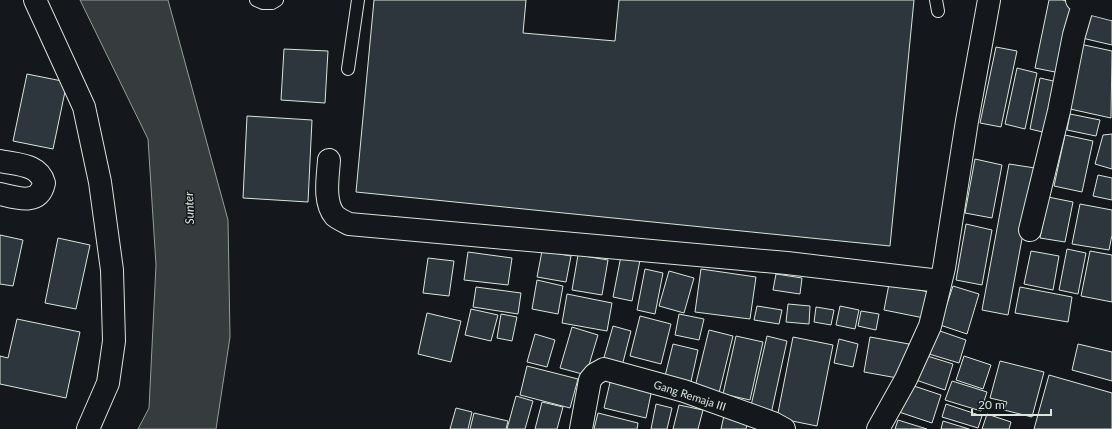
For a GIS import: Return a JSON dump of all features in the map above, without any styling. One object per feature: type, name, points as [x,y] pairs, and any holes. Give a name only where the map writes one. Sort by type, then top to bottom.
[{"type":"street","points":[[35,0],[84,107],[100,182],[111,263],[114,341],[108,383],[88,429]]},
{"type":"street","points":[[878,429],[906,379],[930,326],[940,281],[989,0]]},
{"type":"street","points":[[1030,230],[1058,111],[1080,1],[1112,9]]},
{"type":"street","points":[[329,160],[327,183],[329,204],[336,216],[349,224],[786,263],[940,281]]},
{"type":"street","points":[[0,161],[36,169],[42,176],[44,183],[39,196],[33,199],[21,199],[0,194]]},
{"type":"street","name":"Gang Remaja III","points":[[581,429],[590,380],[595,374],[604,369],[676,389],[773,423],[784,429]]},
{"type":"lane","points":[[256,0],[263,3],[272,4],[277,0]]},
{"type":"lane","points":[[348,69],[358,0]]},
{"type":"water","name":"Sunter","points":[[80,0],[168,0],[228,220],[230,337],[216,429],[138,429],[149,408],[156,265],[148,139]]},
{"type":"building","points":[[374,0],[526,0],[523,33],[615,41],[619,0],[914,0],[890,246],[356,192]]},
{"type":"building","points":[[1049,0],[1062,0],[1080,4],[1065,74],[1035,68]]},
{"type":"building","points":[[1089,9],[1112,15],[1112,45],[1082,38]]},
{"type":"building","points":[[1075,43],[1112,51],[1111,118],[1061,107]]},
{"type":"building","points":[[996,47],[1017,51],[1001,127],[980,123]]},
{"type":"building","points":[[284,49],[328,51],[325,103],[281,100]]},
{"type":"building","points":[[1017,68],[1037,73],[1025,129],[1005,124]]},
{"type":"building","points":[[27,74],[67,82],[53,149],[13,141]]},
{"type":"building","points":[[1040,78],[1062,83],[1051,134],[1030,129]]},
{"type":"building","points":[[1070,114],[1100,120],[1096,136],[1067,130]]},
{"type":"building","points":[[247,116],[312,120],[308,202],[243,198]]},
{"type":"building","points":[[1112,134],[1112,169],[1095,164],[1103,135]]},
{"type":"building","points":[[1065,135],[1093,141],[1082,192],[1054,186]]},
{"type":"building","points":[[975,159],[1002,165],[992,218],[965,213]]},
{"type":"building","points":[[1009,164],[1035,168],[1008,315],[982,310]]},
{"type":"building","points":[[1098,175],[1112,178],[1112,200],[1093,196]]},
{"type":"building","points":[[1048,197],[1073,202],[1065,242],[1040,238]]},
{"type":"building","points":[[1080,204],[1112,210],[1112,235],[1109,250],[1072,244]]},
{"type":"building","points":[[966,224],[992,230],[982,285],[956,280]]},
{"type":"building","points":[[0,235],[23,240],[13,286],[0,284]]},
{"type":"building","points":[[58,238],[90,245],[76,309],[45,303]]},
{"type":"building","points":[[1067,249],[1086,253],[1078,294],[1059,290]]},
{"type":"building","points":[[542,251],[571,256],[566,282],[537,277]]},
{"type":"building","points":[[1031,251],[1059,256],[1053,290],[1024,284]]},
{"type":"building","points":[[1090,251],[1112,255],[1112,302],[1081,296]]},
{"type":"building","points":[[468,252],[512,258],[508,285],[464,280]]},
{"type":"building","points":[[578,255],[608,260],[602,295],[572,290]]},
{"type":"building","points":[[621,256],[640,260],[632,301],[613,297]]},
{"type":"building","points":[[428,258],[454,261],[449,296],[423,293]]},
{"type":"building","points":[[645,269],[663,273],[655,314],[637,310]]},
{"type":"building","points":[[701,269],[756,277],[750,319],[695,312]]},
{"type":"building","points":[[669,271],[694,278],[684,313],[659,306]]},
{"type":"building","points":[[776,274],[802,278],[800,294],[773,290]]},
{"type":"building","points":[[537,280],[563,286],[558,314],[532,309]]},
{"type":"building","points":[[889,284],[929,292],[924,318],[884,310]]},
{"type":"building","points":[[953,286],[979,294],[967,334],[940,325]]},
{"type":"building","points":[[476,287],[521,293],[518,314],[473,307]]},
{"type":"building","points":[[1020,287],[1072,297],[1068,322],[1015,313]]},
{"type":"building","points":[[567,294],[612,303],[607,331],[562,323]]},
{"type":"building","points":[[788,304],[810,306],[809,324],[786,322]]},
{"type":"building","points":[[757,306],[782,310],[779,324],[754,320]]},
{"type":"building","points":[[840,306],[859,310],[855,329],[836,325]]},
{"type":"building","points":[[816,307],[834,310],[831,325],[814,322]]},
{"type":"building","points":[[471,309],[498,315],[491,341],[465,335]]},
{"type":"building","points":[[861,311],[879,314],[876,330],[858,326]]},
{"type":"building","points":[[427,313],[461,321],[451,362],[418,354]]},
{"type":"building","points":[[501,314],[517,317],[512,341],[497,338]]},
{"type":"building","points":[[679,314],[704,319],[699,340],[675,335]]},
{"type":"building","points":[[640,316],[671,324],[661,364],[630,356]]},
{"type":"building","points":[[17,319],[80,332],[66,398],[0,384],[0,356],[8,358]]},
{"type":"building","points":[[613,326],[631,331],[622,366],[603,361]]},
{"type":"building","points":[[572,327],[598,335],[586,375],[560,368]]},
{"type":"building","points":[[709,330],[733,336],[719,393],[695,387]]},
{"type":"building","points":[[937,330],[966,340],[959,363],[929,354]]},
{"type":"building","points":[[535,334],[555,340],[547,367],[527,362]]},
{"type":"building","points":[[736,336],[763,342],[750,400],[723,394]]},
{"type":"building","points":[[767,336],[787,341],[771,414],[750,410]]},
{"type":"building","points":[[793,337],[833,345],[817,426],[777,418]]},
{"type":"building","points":[[870,337],[909,344],[903,379],[864,372]]},
{"type":"building","points":[[839,339],[858,344],[853,367],[834,363]]},
{"type":"building","points":[[673,344],[698,350],[690,386],[664,380]]},
{"type":"building","points":[[1078,344],[1112,352],[1112,381],[1072,370]]},
{"type":"building","points":[[921,354],[953,364],[945,390],[913,379]]},
{"type":"building","points":[[964,356],[991,365],[983,389],[956,380]]},
{"type":"building","points":[[1000,361],[1044,372],[1032,417],[1004,410],[1007,402],[990,398]]},
{"type":"building","points":[[527,366],[578,379],[570,408],[520,395]]},
{"type":"building","points":[[612,374],[653,384],[646,418],[604,408]]},
{"type":"building","points":[[1049,375],[1112,393],[1112,429],[1034,429]]},
{"type":"building","points":[[952,381],[987,392],[981,411],[945,400]]},
{"type":"building","points":[[905,383],[941,395],[932,423],[896,411]]},
{"type":"building","points":[[516,396],[533,401],[525,429],[507,429]]},
{"type":"building","points":[[542,402],[563,407],[557,429],[535,429]]},
{"type":"building","points":[[656,404],[672,408],[667,429],[651,429]]},
{"type":"building","points":[[946,404],[982,416],[978,428],[942,417]]},
{"type":"building","points":[[679,405],[703,410],[698,429],[673,429]]},
{"type":"building","points":[[456,408],[472,412],[468,429],[450,429]]},
{"type":"building","points":[[725,411],[749,417],[746,429],[721,429]]},
{"type":"building","points":[[474,413],[508,421],[506,429],[470,429]]},
{"type":"building","points":[[598,413],[638,423],[637,429],[594,429]]},
{"type":"building","points":[[987,414],[1011,422],[1009,429],[982,429]]},
{"type":"building","points":[[898,420],[927,429],[895,429]]},
{"type":"building","points":[[943,421],[969,429],[941,429]]}]
